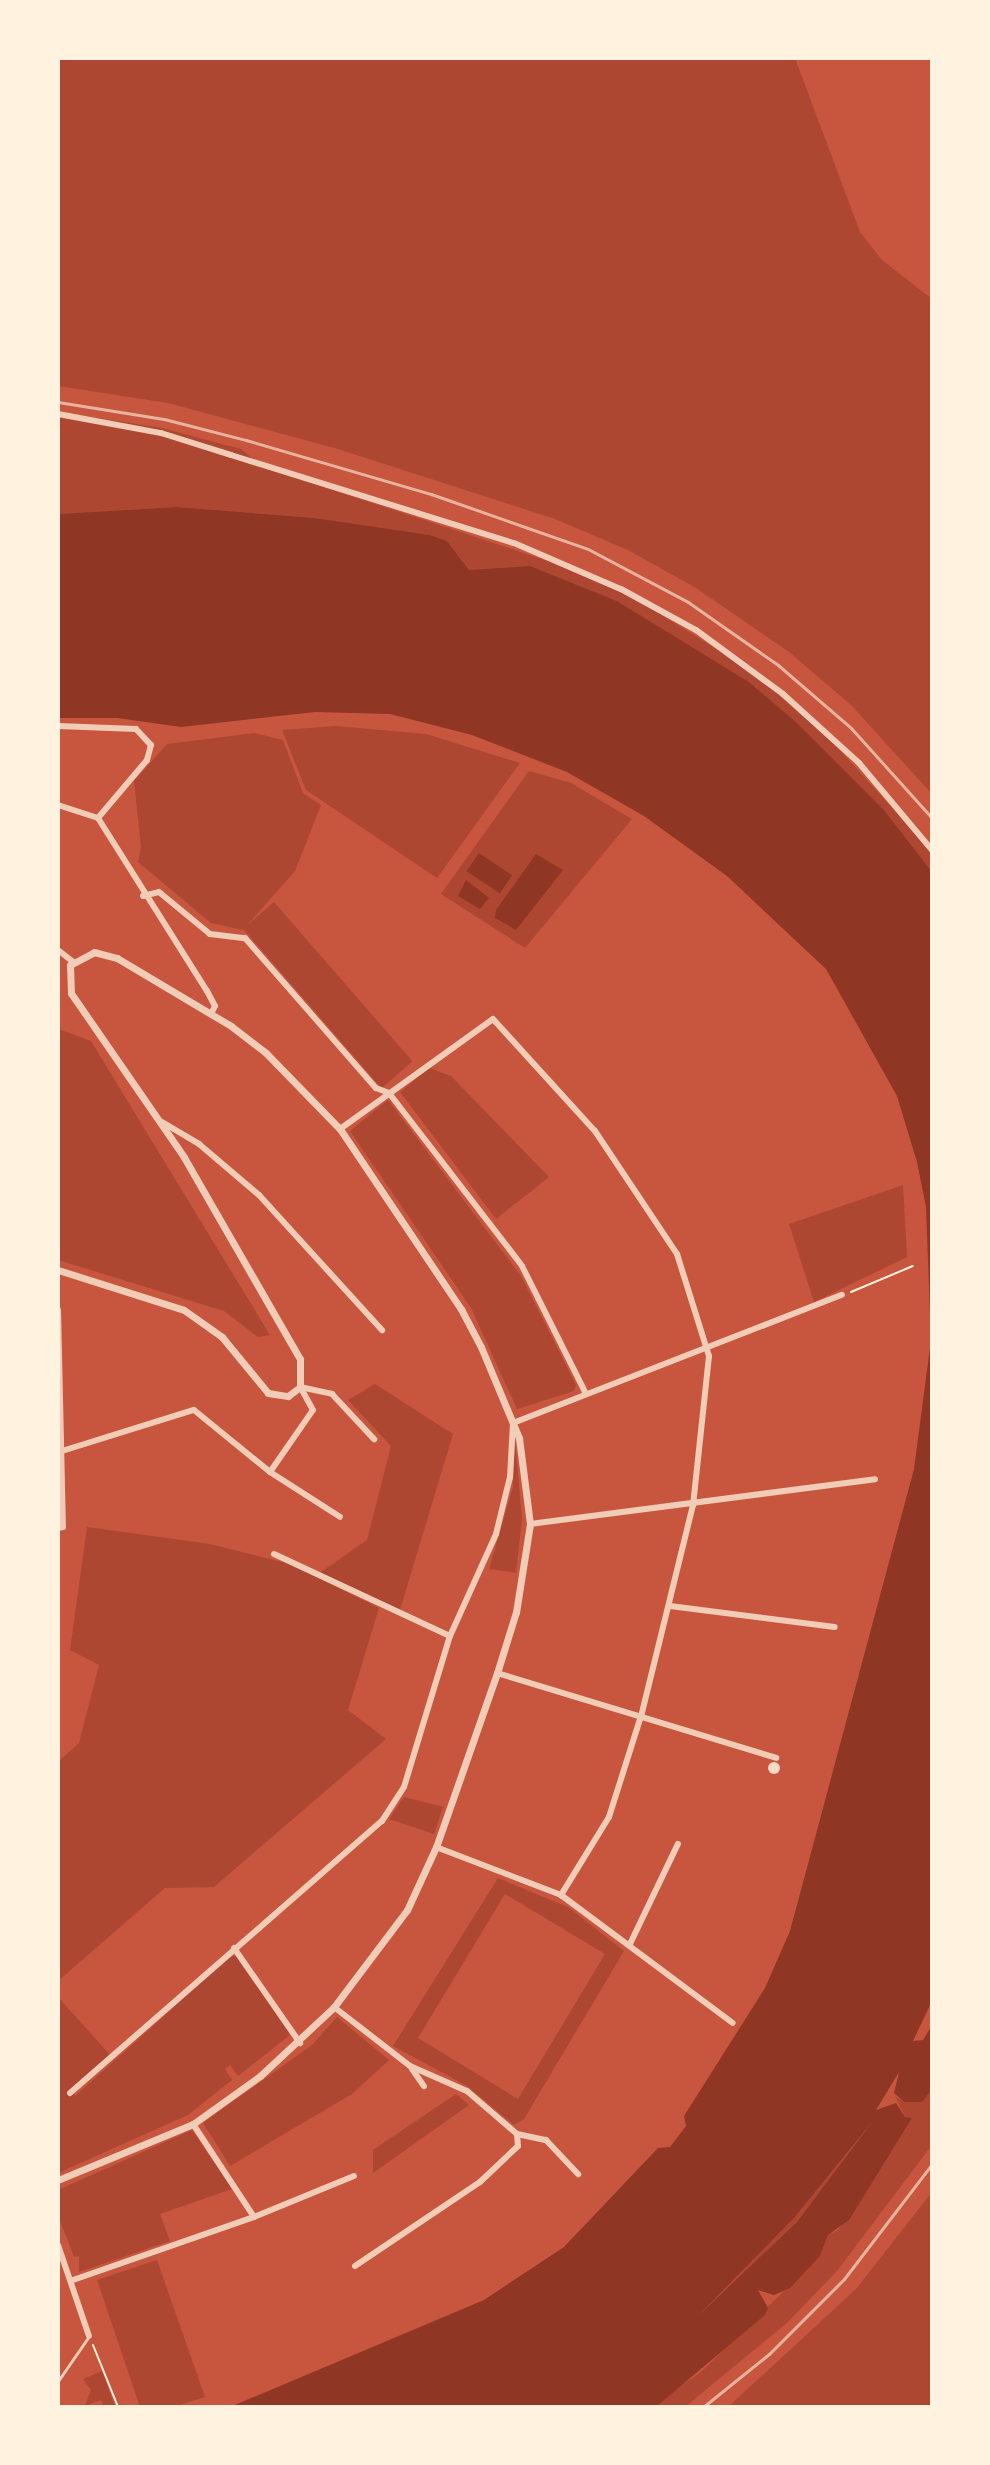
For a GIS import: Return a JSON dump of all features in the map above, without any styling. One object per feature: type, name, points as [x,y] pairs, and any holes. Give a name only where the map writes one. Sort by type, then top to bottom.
[{"type":"street","points":[[58,414],[161,433],[255,462],[514,543],[621,589],[696,630],[783,694],[859,763],[932,850]]},
{"type":"street","points":[[58,726],[136,729],[151,745],[147,760],[98,818]]},
{"type":"street","points":[[58,805],[98,818],[143,896],[207,991],[215,1006],[211,1014]]},
{"type":"street","points":[[143,896],[159,892],[210,934],[245,938],[376,1088],[389,1093],[522,1266],[586,1394]]},
{"type":"street","points":[[58,950],[72,961]]},
{"type":"street","points":[[58,2180],[193,2124],[300,2043],[334,2007],[407,1910],[436,1847],[497,1673],[516,1612],[530,1524],[529,1492],[513,1423],[461,1309],[340,1129],[266,1053],[211,1014],[111,956],[88,952],[72,961],[67,978],[73,998],[159,1121],[300,1359],[300,1387],[313,1410],[270,1472]]},
{"type":"street","points":[[340,1129],[493,1019],[595,1131],[677,1254],[706,1348],[709,1367],[693,1505],[641,1716],[609,1817],[561,1895]]},
{"type":"street","points":[[159,1121],[199,1144],[259,1195],[382,1330]]},
{"type":"street","points":[[58,1270],[184,1310],[222,1337],[268,1393],[288,1396],[300,1387],[332,1394],[374,1439]]},
{"type":"street","points":[[513,1423],[842,1295]]},
{"type":"street","points":[[58,1310],[63,1527],[58,1528]]},
{"type":"street","points":[[62,1451],[194,1410],[270,1472],[340,1517]]},
{"type":"street","points":[[70,2093],[382,1821],[404,1787],[450,1636],[496,1534],[510,1477],[513,1423]]},
{"type":"street","points":[[530,1524],[875,1479]]},
{"type":"street","points":[[274,1554],[450,1636]]},
{"type":"street","points":[[670,1606],[835,1627]]},
{"type":"street","points":[[497,1673],[776,1758]]},
{"type":"street","points":[[630,1944],[678,1844]]},
{"type":"street","points":[[436,1847],[561,1895],[733,2023]]},
{"type":"street","points":[[234,1948],[300,2043]]},
{"type":"street","points":[[334,2007],[410,2066],[467,2091],[517,2134],[546,2140],[578,2174]]},
{"type":"street","points":[[410,2066],[424,2086]]},
{"type":"street","points":[[193,2124],[254,2217]]},
{"type":"street","points":[[355,2266],[480,2182],[518,2146],[517,2134]]},
{"type":"street","points":[[73,2280],[254,2217],[354,2176]]},
{"type":"street","points":[[58,2245],[73,2280],[89,2336]]},
{"type":"lane","points":[[58,2381],[89,2336]]},
{"type":"path","points":[[842,1295],[913,1266]]},
{"type":"path","points":[[89,2336],[118,2407]]},
{"type":"shaded area","points":[[58,58],[795,58],[860,232],[882,260],[932,299],[932,794],[851,705],[789,652],[696,588],[628,550],[555,519],[338,449],[168,403],[58,386]]},
{"type":"shaded area","points":[[58,412],[162,428],[241,449],[261,466],[575,570],[639,601],[744,666],[829,738],[932,852],[932,872],[884,810],[796,722],[749,682],[617,601],[530,566],[469,570],[447,541],[430,535],[315,518],[177,507],[58,514]]},
{"type":"shaded area","points":[[177,507],[315,518],[430,535],[447,541],[469,570],[530,566],[617,601],[749,682],[796,722],[884,810],[932,872],[932,2001],[913,2041],[923,2040],[932,2025],[932,2090],[922,2102],[904,2102],[894,2093],[899,2072],[876,2110],[896,2103],[905,2117],[912,2118],[849,2220],[828,2235],[820,2256],[790,2288],[774,2295],[758,2290],[768,2308],[765,2315],[657,2406],[230,2407],[484,2300],[564,2247],[658,2148],[670,2147],[686,2126],[684,2116],[765,1988],[790,1931],[914,1469],[931,1340],[926,1207],[917,1162],[897,1096],[826,969],[727,876],[644,816],[567,772],[472,735],[390,714],[315,712],[181,727],[118,718],[58,718],[58,514]],"holes":[[[873,2121],[797,2222],[699,2315],[794,2218]]]},
{"type":"shaded area","points":[[336,726],[426,734],[520,763],[437,878],[306,790],[282,730]]},
{"type":"shaded area","points":[[254,733],[283,740],[303,793],[321,805],[295,871],[243,930],[211,923],[138,862],[141,847],[134,781],[167,744]]},
{"type":"shaded area","points":[[529,771],[571,783],[632,819],[525,948],[441,894]]},
{"type":"shaded area","points":[[479,853],[512,875],[500,894],[467,871]]},
{"type":"shaded area","points":[[536,854],[563,870],[516,930],[495,918],[496,910]]},
{"type":"shaded area","points":[[466,880],[489,898],[480,909],[458,896]]},
{"type":"shaded area","points":[[274,902],[412,1061],[381,1088],[243,929]]},
{"type":"shaded area","points":[[58,1029],[91,1041],[270,1335],[258,1337],[224,1311],[58,1260]]},
{"type":"shaded area","points":[[429,1068],[451,1076],[549,1177],[496,1219],[400,1092]]},
{"type":"shaded area","points":[[388,1100],[521,1276],[576,1385],[574,1391],[517,1409],[471,1308],[350,1131]]},
{"type":"shaded area","points":[[903,1185],[907,1257],[814,1302],[789,1224]]},
{"type":"shaded area","points":[[375,1384],[453,1434],[400,1610],[318,1574],[367,1540],[391,1446],[348,1400]]},
{"type":"shaded area","points":[[515,1441],[522,1519],[516,1573],[489,1569],[513,1487]]},
{"type":"shaded area","points":[[87,1527],[210,1544],[290,1564],[379,1608],[348,1710],[386,1739],[214,1887],[165,1888],[58,1981],[58,1762],[79,1743],[99,1665],[70,1650]]},
{"type":"shaded area","points":[[404,1797],[443,1807],[434,1834],[389,1819]]},
{"type":"shaded area","points":[[498,1878],[568,1907],[624,1951],[524,2119],[514,2125],[467,2086],[393,2046]],"holes":[[[505,1894],[605,1954],[518,2099],[418,2038]]]},
{"type":"shaded area","points":[[231,1956],[237,1956],[290,2035],[238,2076],[230,2065],[225,2069],[232,2080],[188,2115],[58,2173],[58,1997],[110,2055],[74,2087],[75,2096]]},
{"type":"shaded area","points":[[337,2017],[389,2060],[352,2094],[230,2166],[203,2123],[312,2045]]},
{"type":"shaded area","points":[[932,2090],[932,2145],[837,2271],[788,2322],[685,2407],[650,2407],[701,2372],[820,2256],[828,2235],[838,2230],[912,2118],[905,2117],[895,2096],[904,2102],[923,2101]]},
{"type":"shaded area","points":[[456,2094],[469,2105],[373,2173],[373,2150]]},
{"type":"shaded area","points":[[876,2118],[797,2222],[698,2317],[794,2218]]},
{"type":"shaded area","points":[[192,2130],[232,2189],[160,2214],[170,2241],[79,2272],[79,2256],[74,2257],[58,2215],[58,2190]]},
{"type":"shaded area","points":[[932,2192],[932,2407],[728,2407],[856,2289]]},
{"type":"shaded area","points":[[157,2260],[205,2397],[173,2407],[140,2407],[97,2280]]},
{"type":"shaded area","points":[[102,2371],[115,2407],[104,2407],[101,2400],[85,2406],[91,2390],[83,2379]]},
{"type":"building","points":[[774,1762],[780,1768],[774,1774],[768,1768]]},
{"type":"railway","points":[[58,402],[164,419],[246,440],[431,494],[588,549],[688,602],[778,665],[851,728],[932,818]]},
{"type":"railway","points":[[703,2407],[769,2354],[844,2279],[932,2164]]}]
